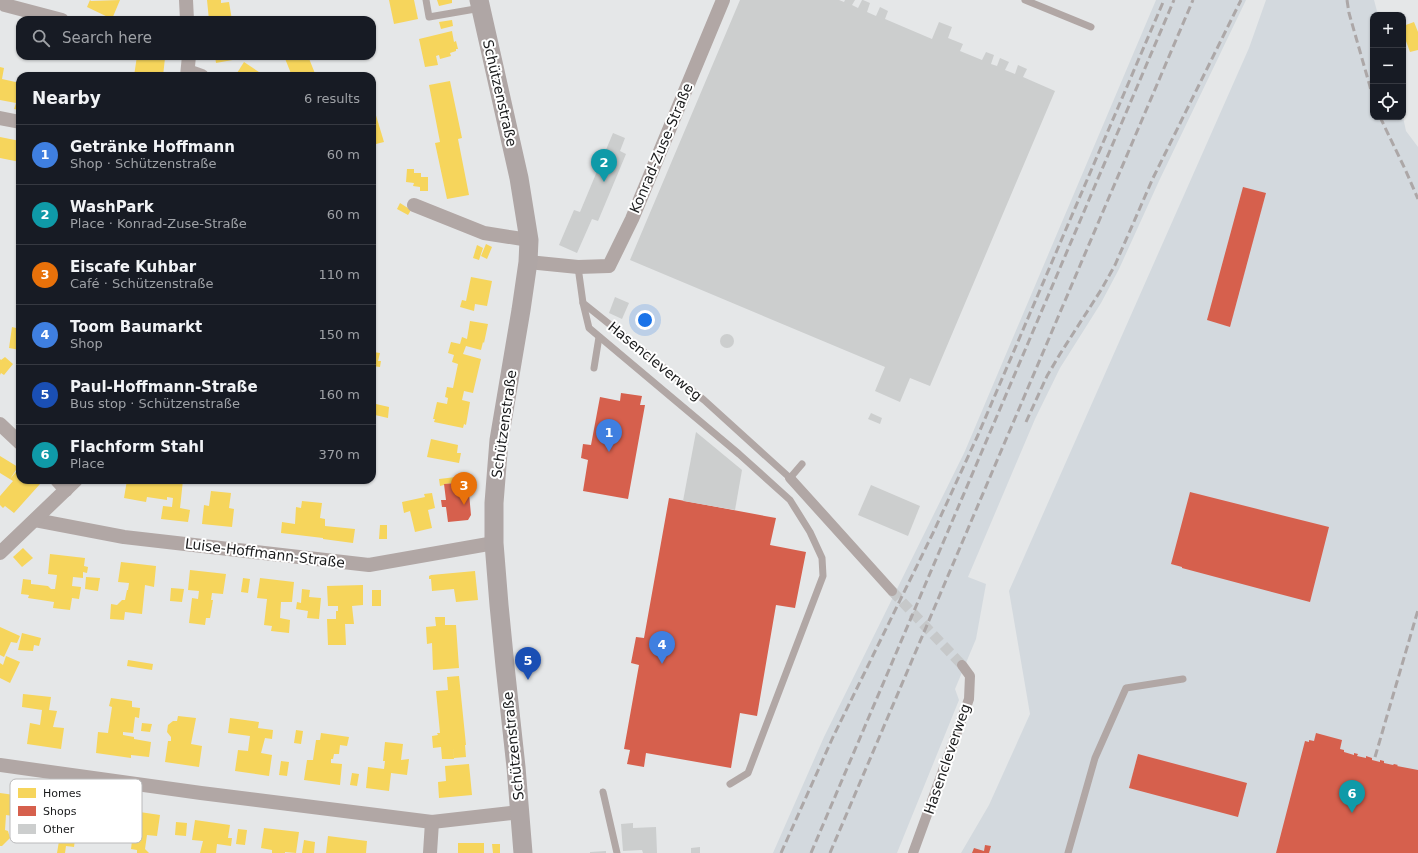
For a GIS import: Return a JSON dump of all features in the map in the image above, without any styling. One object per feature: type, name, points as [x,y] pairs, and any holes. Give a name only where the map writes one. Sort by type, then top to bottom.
[{"type":"main road","name":"Schützenstraße","points":[[480,4],[519,178],[529,240],[528,262],[521,310],[499,440],[494,503],[494,542],[504,666],[516,766],[523,853]]},
{"type":"street","points":[[186,0],[187,16]]},
{"type":"street","name":"Konrad-Zuse-Straße","points":[[578,267],[609,266],[632,220],[723,0]]},
{"type":"street","points":[[5,5],[47,16]]},
{"type":"street","points":[[187,72],[189,60]]},
{"type":"street","points":[[0,118],[16,121]]},
{"type":"street","points":[[414,205],[484,234],[529,240]]},
{"type":"street","points":[[528,262],[578,267]]},
{"type":"street","points":[[0,424],[16,440]]},
{"type":"street","name":"Hasencleverweg","points":[[790,478],[892,591]]},
{"type":"street","points":[[0,553],[35,520],[65,484]]},
{"type":"street","name":"Luise-Hoffmann-Straße","points":[[35,520],[124,537],[370,565],[494,542]]},
{"type":"street","name":"Hasencleverweg","points":[[913,853],[969,699],[970,676],[962,665]]},
{"type":"street","points":[[0,765],[100,779]]},
{"type":"street","points":[[142,785],[432,822],[520,812]]},
{"type":"street","points":[[430,853],[432,822]]},
{"type":"lane","points":[[426,0],[429,17],[480,4]]},
{"type":"lane","points":[[1025,0],[1091,27]]},
{"type":"lane","points":[[578,267],[583,303],[589,328],[739,454],[790,500],[810,532],[822,558],[823,576],[748,773],[730,784]]},
{"type":"lane","name":"Hasencleverweg","points":[[583,303],[704,400],[790,478]]},
{"type":"lane","points":[[594,368],[599,337]]},
{"type":"lane","points":[[790,478],[802,464]]},
{"type":"lane","points":[[1068,853],[1095,758],[1126,688],[1182,679]]},
{"type":"lane","points":[[603,792],[617,853]]},
{"type":"shaded area","points":[[1156,0],[1246,0],[1159,181],[1119,269],[1101,303],[1060,368],[1035,419],[968,577],[986,584],[976,639],[955,689],[959,700],[897,853],[773,853],[824,737],[965,451]]},
{"type":"shaded area","points":[[1266,0],[1374,0],[1377,12],[1370,12],[1370,120],[1404,120],[1406,131],[1418,147],[1418,853],[961,853],[989,805],[1030,714],[1009,591],[1249,48]]},
{"type":"building: Homes","points":[[90,0],[120,0],[113,16],[106,16],[87,7]]},
{"type":"building: Homes","points":[[207,0],[221,0],[221,3],[229,2],[231,16],[209,16]]},
{"type":"building: Homes","points":[[389,0],[414,0],[418,19],[394,24]]},
{"type":"building: Homes","points":[[437,0],[452,0],[452,3],[439,6]]},
{"type":"building: Homes","points":[[452,20],[453,26],[441,29],[439,22]]},
{"type":"building: Homes","points":[[1414,22],[1418,32],[1418,50],[1410,52],[1406,41],[1406,25]]},
{"type":"building: Homes","points":[[452,31],[454,42],[456,41],[458,49],[450,53],[451,56],[440,59],[439,55],[436,56],[438,65],[425,67],[419,39]]},
{"type":"building: Homes","points":[[136,60],[165,60],[163,72],[135,72]]},
{"type":"building: Homes","points":[[216,60],[232,60],[216,63]]},
{"type":"building: Homes","points":[[286,60],[310,60],[314,72],[290,72]]},
{"type":"building: Homes","points":[[244,62],[259,72],[238,72]]},
{"type":"building: Homes","points":[[0,67],[4,68],[2,79],[16,82],[16,103],[0,100]]},
{"type":"building: Homes","points":[[450,81],[462,138],[458,139],[469,195],[447,199],[435,143],[440,142],[429,85]]},
{"type":"building: Homes","points":[[376,115],[384,142],[376,144]]},
{"type":"building: Homes","points":[[0,137],[16,140],[16,161],[0,158]]},
{"type":"building: Homes","points":[[407,169],[414,169],[414,173],[421,173],[421,177],[428,177],[428,191],[420,191],[420,187],[413,186],[414,183],[406,182]]},
{"type":"building: Homes","points":[[400,203],[411,210],[408,215],[397,209]]},
{"type":"building: Homes","points":[[486,244],[492,247],[487,259],[481,256]]},
{"type":"building: Homes","points":[[477,245],[483,248],[479,260],[473,258]]},
{"type":"building: Homes","points":[[471,277],[492,281],[487,306],[475,304],[474,311],[460,307],[462,300],[466,301]]},
{"type":"building: Homes","points":[[470,321],[488,324],[481,350],[466,346],[463,354],[481,359],[473,393],[464,391],[462,400],[470,402],[466,425],[464,424],[463,428],[434,422],[435,419],[433,419],[437,402],[447,404],[448,398],[445,397],[447,387],[453,388],[458,364],[452,362],[454,355],[448,353],[451,342],[460,344],[462,337],[467,339]]},
{"type":"building: Homes","points":[[12,327],[16,328],[16,349],[9,348]]},
{"type":"building: Homes","points":[[376,352],[380,353],[378,361],[381,361],[380,367],[376,366]]},
{"type":"building: Homes","points":[[5,357],[13,364],[4,375],[1,373],[0,375],[0,359],[1,360]]},
{"type":"building: Homes","points":[[376,404],[389,407],[388,418],[376,415]]},
{"type":"building: Homes","points":[[431,439],[458,445],[457,453],[461,453],[459,463],[427,457]]},
{"type":"building: Homes","points":[[0,456],[16,466],[16,470],[10,479],[16,472],[16,484],[40,484],[14,513],[5,506],[3,508],[0,505],[0,496],[13,481],[0,473]]},
{"type":"building: Homes","points":[[456,477],[456,483],[444,484],[440,486],[439,479]]},
{"type":"building: Homes","points":[[126,484],[183,484],[180,508],[190,510],[188,522],[161,519],[163,506],[172,507],[173,498],[167,497],[167,500],[147,497],[146,502],[124,498]]},
{"type":"building: Homes","points":[[211,491],[231,493],[229,508],[234,509],[232,527],[202,524],[204,505],[209,506]]},
{"type":"building: Homes","points":[[432,493],[435,508],[428,510],[432,528],[415,532],[410,511],[404,513],[402,502],[425,497],[424,494]]},
{"type":"building: Homes","points":[[302,501],[322,503],[320,518],[325,519],[325,526],[355,529],[353,543],[281,533],[282,522],[295,524],[296,507],[301,508]]},
{"type":"building: Homes","points":[[380,525],[387,525],[387,539],[379,539]]},
{"type":"building: Homes","points":[[23,548],[33,558],[22,567],[13,557]]},
{"type":"building: Homes","points":[[50,554],[85,558],[84,566],[88,567],[87,573],[83,572],[83,578],[73,577],[72,586],[81,587],[79,599],[72,598],[70,610],[53,608],[54,602],[28,598],[29,595],[21,594],[23,579],[31,580],[31,584],[48,586],[51,589],[55,589],[57,575],[48,574]]},
{"type":"building: Homes","points":[[121,562],[156,566],[154,587],[145,585],[142,614],[125,612],[124,620],[110,619],[111,604],[117,605],[122,600],[125,600],[128,590],[129,583],[118,582]]},
{"type":"building: Homes","points":[[190,570],[226,574],[223,594],[212,593],[211,600],[213,600],[210,618],[206,618],[205,625],[189,623],[192,598],[198,599],[199,591],[188,590]]},
{"type":"building: Homes","points":[[475,571],[478,600],[456,602],[454,589],[432,591],[431,579],[429,579],[429,576],[431,575]]},
{"type":"building: Homes","points":[[86,577],[100,578],[98,591],[85,589]]},
{"type":"building: Homes","points":[[243,578],[250,579],[248,593],[241,592]]},
{"type":"building: Homes","points":[[260,578],[294,582],[292,602],[281,602],[280,618],[290,620],[289,633],[271,631],[272,626],[264,625],[267,599],[257,598]]},
{"type":"building: Homes","points":[[363,585],[363,605],[352,606],[354,624],[345,624],[346,645],[328,645],[327,619],[336,619],[336,611],[338,611],[338,606],[328,606],[327,586]]},
{"type":"building: Homes","points":[[171,588],[184,589],[182,602],[170,601]]},
{"type":"building: Homes","points":[[302,589],[310,590],[309,597],[321,598],[319,619],[307,618],[308,611],[296,609],[297,602],[301,603]]},
{"type":"building: Homes","points":[[372,590],[381,590],[381,606],[372,606]]},
{"type":"building: Homes","points":[[435,617],[445,617],[445,625],[456,625],[459,668],[433,670],[432,643],[427,644],[426,627],[436,626]]},
{"type":"building: Homes","points":[[0,627],[20,636],[17,643],[11,642],[4,657],[0,655]]},
{"type":"building: Homes","points":[[22,633],[41,638],[39,646],[34,645],[33,651],[18,650]]},
{"type":"building: Homes","points":[[6,656],[20,662],[10,683],[0,678],[0,663],[3,665]]},
{"type":"building: Homes","points":[[128,660],[153,664],[152,670],[127,666]]},
{"type":"building: Homes","points":[[459,676],[466,757],[454,758],[453,746],[454,759],[442,759],[441,747],[433,748],[432,736],[440,733],[436,691],[448,690],[447,677]]},
{"type":"building: Homes","points":[[23,694],[51,697],[49,710],[57,711],[53,727],[64,728],[61,749],[27,744],[30,723],[40,725],[42,710],[22,707]]},
{"type":"building: Homes","points":[[111,698],[132,701],[132,707],[140,708],[139,718],[135,717],[133,733],[123,732],[123,735],[134,737],[134,739],[151,742],[149,757],[131,755],[131,758],[96,753],[98,732],[108,733],[112,707],[109,706]]},
{"type":"building: Homes","points":[[178,716],[196,718],[191,744],[202,746],[199,767],[165,762],[168,741],[171,741],[171,737],[167,732],[168,725],[173,721],[177,721]]},
{"type":"building: Homes","points":[[230,718],[259,722],[258,728],[273,730],[272,739],[265,738],[261,753],[272,755],[269,776],[235,771],[238,750],[248,751],[250,736],[228,733]]},
{"type":"building: Homes","points":[[142,723],[152,724],[150,732],[141,731]]},
{"type":"building: Homes","points":[[296,730],[303,731],[301,744],[294,743]]},
{"type":"building: Homes","points":[[321,733],[349,737],[347,746],[340,745],[339,754],[334,754],[333,759],[331,759],[331,763],[342,764],[340,785],[304,780],[307,760],[313,760],[316,740],[320,740]]},
{"type":"building: Homes","points":[[385,742],[403,744],[401,760],[409,759],[407,775],[391,773],[389,791],[366,788],[368,767],[384,769],[385,761],[383,761]]},
{"type":"building: Homes","points":[[281,761],[289,762],[287,776],[279,775]]},
{"type":"building: Homes","points":[[469,764],[472,795],[439,798],[438,782],[446,781],[445,766]]},
{"type":"building: Homes","points":[[352,773],[359,774],[357,786],[350,785]]},
{"type":"building: Homes","points":[[0,793],[10,794],[10,816],[6,815],[5,830],[8,831],[10,838],[2,846],[0,846]]},
{"type":"building: Homes","points":[[142,812],[160,815],[157,836],[147,835],[145,849],[149,853],[137,853],[137,850],[131,849],[132,843],[142,843]]},
{"type":"building: Homes","points":[[195,820],[230,825],[228,838],[232,838],[231,846],[217,844],[216,853],[200,853],[203,841],[192,840]]},
{"type":"building: Homes","points":[[176,822],[187,823],[186,836],[175,835]]},
{"type":"building: Homes","points":[[264,828],[299,832],[296,853],[272,853],[272,850],[261,848]]},
{"type":"building: Homes","points":[[238,829],[247,830],[245,845],[236,844]]},
{"type":"building: Homes","points":[[328,836],[367,841],[366,853],[326,853]]},
{"type":"building: Homes","points":[[304,840],[315,842],[314,853],[302,853]]},
{"type":"building: Homes","points":[[59,843],[75,843],[74,847],[66,846],[65,853],[57,853]]},
{"type":"building: Homes","points":[[458,843],[484,843],[484,853],[458,853]]},
{"type":"building: Homes","points":[[492,844],[500,844],[500,853],[493,853]]},
{"type":"building: Shops","points":[[1243,187],[1266,193],[1230,327],[1207,320]]},
{"type":"building: Shops","points":[[621,393],[642,396],[640,405],[645,405],[628,499],[583,491],[588,460],[581,458],[583,444],[591,445],[600,397],[620,401]]},
{"type":"building: Shops","points":[[468,482],[471,515],[468,520],[448,522],[446,507],[442,507],[441,500],[446,500],[444,484]]},
{"type":"building: Shops","points":[[1190,492],[1329,527],[1310,602],[1171,564]]},
{"type":"building: Shops","points":[[669,498],[776,518],[770,545],[806,552],[795,608],[776,605],[757,716],[740,713],[731,768],[646,753],[644,767],[627,764],[630,750],[624,749],[639,665],[631,663],[636,637],[644,638]]},
{"type":"building: Shops","points":[[1316,733],[1342,740],[1340,749],[1344,750],[1344,752],[1354,755],[1354,753],[1358,754],[1357,756],[1372,758],[1372,760],[1380,762],[1380,760],[1384,761],[1384,763],[1418,770],[1418,853],[1276,853],[1305,741],[1314,741]]},
{"type":"building: Shops","points":[[1138,754],[1247,783],[1238,817],[1129,788]]},
{"type":"building: Shops","points":[[985,845],[991,846],[989,853],[972,853],[974,848],[984,851]]},
{"type":"building: Other","points":[[740,0],[839,0],[844,2],[845,0],[855,0],[852,5],[858,8],[863,0],[870,3],[867,12],[876,16],[880,7],[888,11],[885,19],[932,39],[939,22],[952,27],[948,38],[963,44],[960,51],[982,60],[986,52],[994,55],[991,64],[997,66],[1000,58],[1009,62],[1005,70],[1015,74],[1018,65],[1027,69],[1023,77],[1055,91],[930,386],[910,378],[900,402],[875,391],[885,367],[630,260]]},
{"type":"building: Other","points":[[613,133],[625,138],[620,151],[626,154],[598,221],[592,219],[577,253],[559,245],[574,210],[580,212]]},
{"type":"building: Other","points":[[615,297],[629,303],[622,319],[609,313]]},
{"type":"building: Other","points":[[727,334],[732,336],[734,341],[732,346],[727,348],[722,346],[720,341],[722,336]]},
{"type":"building: Other","points":[[871,413],[882,418],[880,424],[868,419]]},
{"type":"building: Other","points":[[696,432],[742,470],[735,510],[683,501]]},
{"type":"building: Other","points":[[871,485],[920,506],[908,536],[858,515]]},
{"type":"building: Other","points":[[633,823],[633,828],[656,827],[657,853],[643,853],[642,850],[623,851],[621,824]]},
{"type":"building: Other","points":[[700,847],[700,853],[691,853],[691,848]]},
{"type":"building: Other","points":[[606,851],[606,853],[590,853],[590,852]]},
{"type":"tunnel","points":[[892,591],[962,665]]},
{"type":"railway","points":[[781,853],[833,737],[933,533],[978,435],[1164,0]]},
{"type":"railway","points":[[811,853],[1174,0]]},
{"type":"railway","points":[[830,853],[1193,0]]},
{"type":"railway","points":[[1026,422],[1047,376],[1115,265],[1153,178],[1241,0]]},
{"type":"railway","points":[[1347,0],[1349,13],[1370,86]]},
{"type":"railway","points":[[1381,120],[1418,199]]},
{"type":"railway","points":[[1375,757],[1418,610]]},
{"type":"place","name":"WashPark","points":[[604,182]]},
{"type":"place","name":"Getränke Hoffmann","points":[[609,452]]},
{"type":"place","name":"Eiscafe Kuhbar","points":[[464,505]]},
{"type":"place","name":"Toom Baumarkt","points":[[662,664]]},
{"type":"place","name":"Paul-Hoffmann-Straße","points":[[528,680]]},
{"type":"place","name":"Flachform Stahl","points":[[1352,813]]}]
